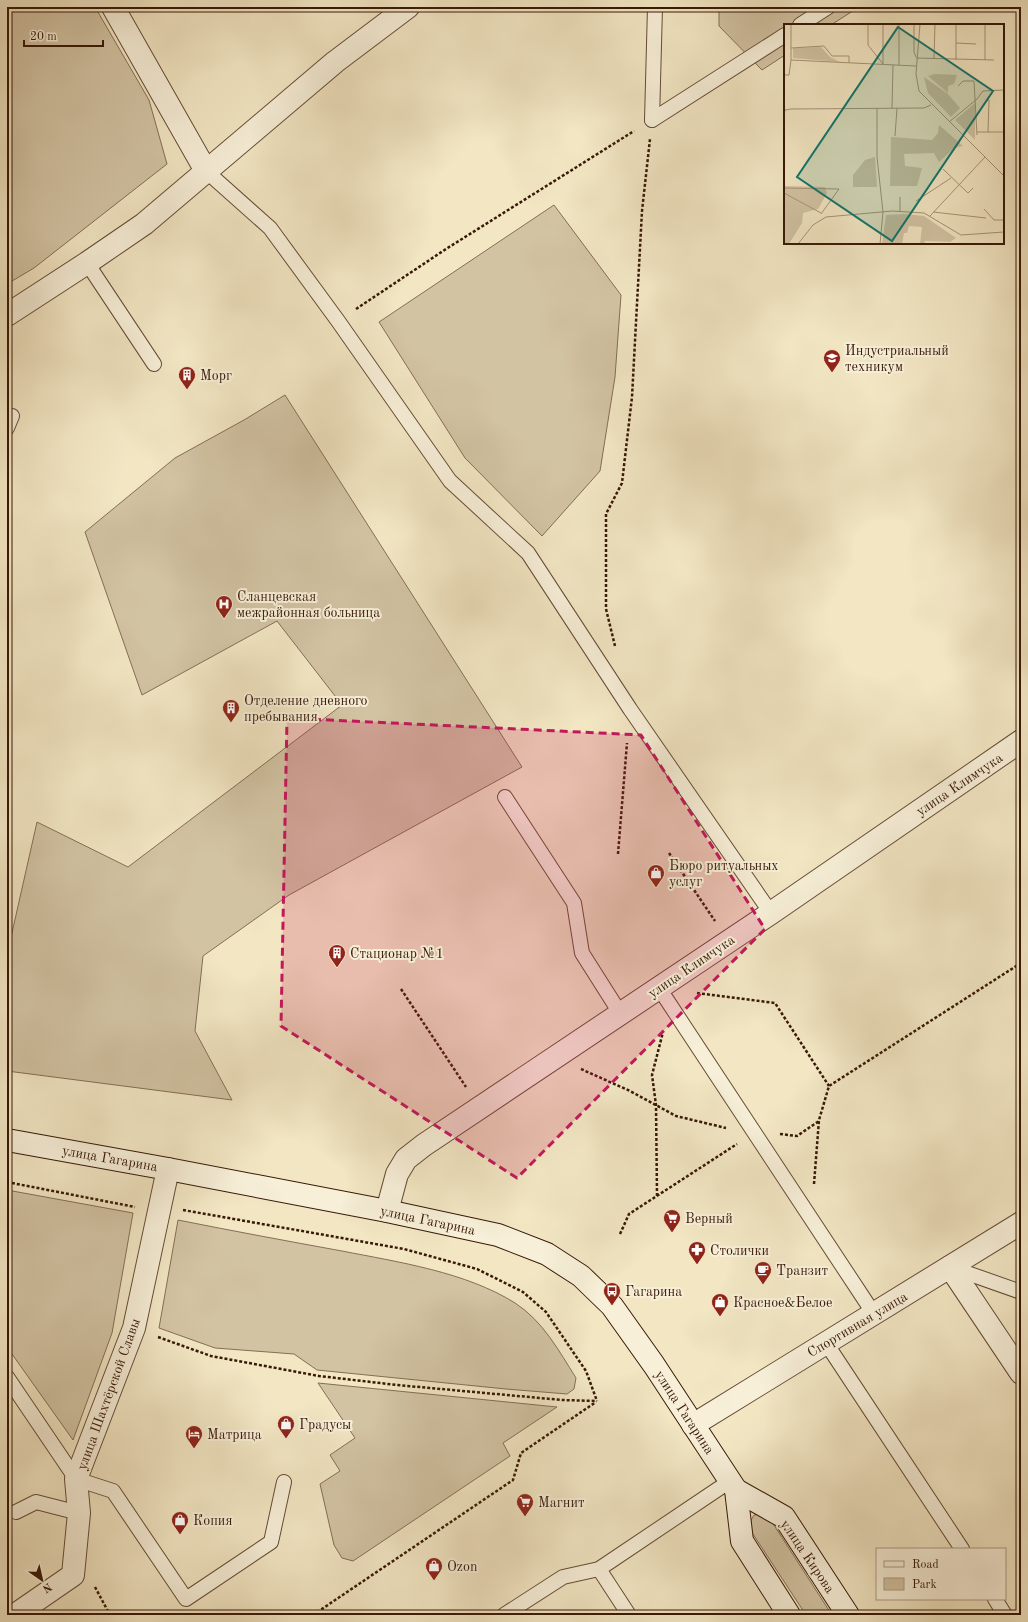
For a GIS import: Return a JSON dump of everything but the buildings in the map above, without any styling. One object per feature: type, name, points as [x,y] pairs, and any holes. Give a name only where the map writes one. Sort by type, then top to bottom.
[{"type":"street","points":[[114,7],[206,171]]},
{"type":"street","points":[[7,315],[144,224],[335,62],[408,7]]},
{"type":"street","name":"улица Климчука","points":[[387,1211],[397,1174],[406,1159],[554,1057],[771,913],[1021,741]]},
{"type":"street","name":"улица Гагарина","points":[[7,1140],[387,1211],[498,1235],[547,1254],[582,1276],[612,1306],[654,1365],[733,1486]]},
{"type":"street","name":"улица Шахтёрской Славы","points":[[73,1575],[79,1513],[76,1479],[134,1328],[168,1169]]},
{"type":"street","name":"Спортивная улица","points":[[693,1425],[1021,1223]]},
{"type":"street","points":[[950,1268],[1021,1373]]},
{"type":"street","points":[[733,1486],[742,1541],[789,1615]]},
{"type":"street","name":"улица Кирова","points":[[733,1486],[784,1517],[848,1615]]},
{"type":"street","points":[[15,1615],[73,1575]]},
{"type":"lane","points":[[652,120],[655,7]]},
{"type":"lane","points":[[802,24],[828,7]]},
{"type":"lane","points":[[652,120],[784,36]]},
{"type":"lane","points":[[206,171],[270,228],[338,321],[450,481],[528,553],[630,709],[771,913]]},
{"type":"lane","points":[[87,263],[154,364]]},
{"type":"lane","points":[[505,797],[574,903],[582,954],[620,1013]]},
{"type":"lane","points":[[659,988],[874,1314]]},
{"type":"lane","points":[[950,1268],[1021,1292]]},
{"type":"lane","points":[[826,1343],[961,1548]]},
{"type":"lane","points":[[7,1377],[76,1479],[113,1491],[186,1599],[271,1542],[284,1482]]},
{"type":"lane","points":[[504,1615],[563,1577],[599,1569],[733,1486]]},
{"type":"lane","points":[[16,1512],[36,1502],[79,1513]]},
{"type":"lane","points":[[599,1569],[629,1615]]},
{"type":"lane","points":[[996,1600],[1005,1615]]},
{"type":"path","points":[[338,321],[446,249],[652,120]]},
{"type":"path","points":[[615,648],[606,609],[606,514],[622,482],[623,475],[632,397],[642,211],[652,120]]},
{"type":"path","points":[[618,854],[630,709]]},
{"type":"path","points":[[670,853],[729,941]]},
{"type":"path","points":[[811,1217],[819,1120],[829,1086],[1021,963]]},
{"type":"path","points":[[659,988],[775,1003],[829,1086]]},
{"type":"path","points":[[401,989],[480,1107]]},
{"type":"path","points":[[657,1196],[656,1104],[652,1075],[663,1030]]},
{"type":"path","points":[[554,1057],[630,1091],[676,1116],[733,1130],[797,1136],[819,1120]]},
{"type":"path","points":[[620,1234],[629,1214],[754,1132]]},
{"type":"path","points":[[7,1182],[159,1211],[186,1210],[404,1249],[477,1269],[523,1292],[546,1312],[586,1371],[597,1401]]},
{"type":"path","points":[[134,1328],[211,1356],[319,1376],[397,1385],[562,1400],[597,1401]]},
{"type":"path","points":[[313,1615],[513,1480],[521,1453],[597,1401]]},
{"type":"path","points":[[73,1575],[90,1578],[110,1615]]},
{"type":"highlighted area","points":[[287,718],[641,735],[765,929],[517,1178],[281,1026]]},
{"type":"green space","points":[[7,7],[95,7],[149,100],[167,164],[34,268],[7,284]]},
{"type":"green space","points":[[719,7],[859,7],[833,24],[784,24],[784,56],[762,70],[719,26]]},
{"type":"green space","points":[[554,205],[621,295],[615,377],[600,471],[542,536],[465,458],[379,322]]},
{"type":"green space","points":[[285,395],[522,767],[289,895],[203,956],[195,1031],[232,1100],[7,1071],[7,955],[37,822],[128,867],[342,705],[277,621],[142,695],[85,532],[175,458],[244,420]]},
{"type":"green space","points":[[7,1190],[133,1213],[112,1333],[73,1440],[7,1347]]},
{"type":"green space","points":[[178,1220],[408,1264],[475,1283],[496,1292],[515,1303],[534,1319],[550,1337],[576,1378],[574,1389],[567,1394],[317,1370],[294,1354],[215,1348],[159,1328]]},
{"type":"green space","points":[[318,1383],[557,1407],[503,1443],[510,1456],[353,1561],[342,1558],[334,1545],[320,1484],[340,1471],[330,1455],[355,1438]]},
{"type":"green space","points":[[762,1514],[770,1519],[832,1615],[806,1615],[751,1531],[750,1522],[754,1515]]},
{"type":"place","name":"Индустриальный техникум","points":[[832,373]]},
{"type":"place","name":"Морг","points":[[187,390]]},
{"type":"place","name":"Сланцевская межрайонная больница","points":[[224,619]]},
{"type":"place","name":"Отделение дневного пребывания","points":[[231,723]]},
{"type":"place","name":"Бюро ритуальных услуг","points":[[656,888]]},
{"type":"place","name":"Стационар №1","points":[[337,968]]},
{"type":"place","name":"Верный","points":[[672,1233]]},
{"type":"place","name":"Столички","points":[[697,1265]]},
{"type":"place","name":"Транзит","points":[[763,1285]]},
{"type":"place","name":"Гагарина","points":[[612,1306]]},
{"type":"place","name":"Красное&Белое","points":[[720,1317]]},
{"type":"place","name":"Градусы","points":[[286,1439]]},
{"type":"place","name":"Матрица","points":[[194,1449]]},
{"type":"place","name":"Магнит","points":[[525,1517]]},
{"type":"place","name":"Копия","points":[[180,1535]]},
{"type":"place","name":"Ozon","points":[[434,1581]]}]
